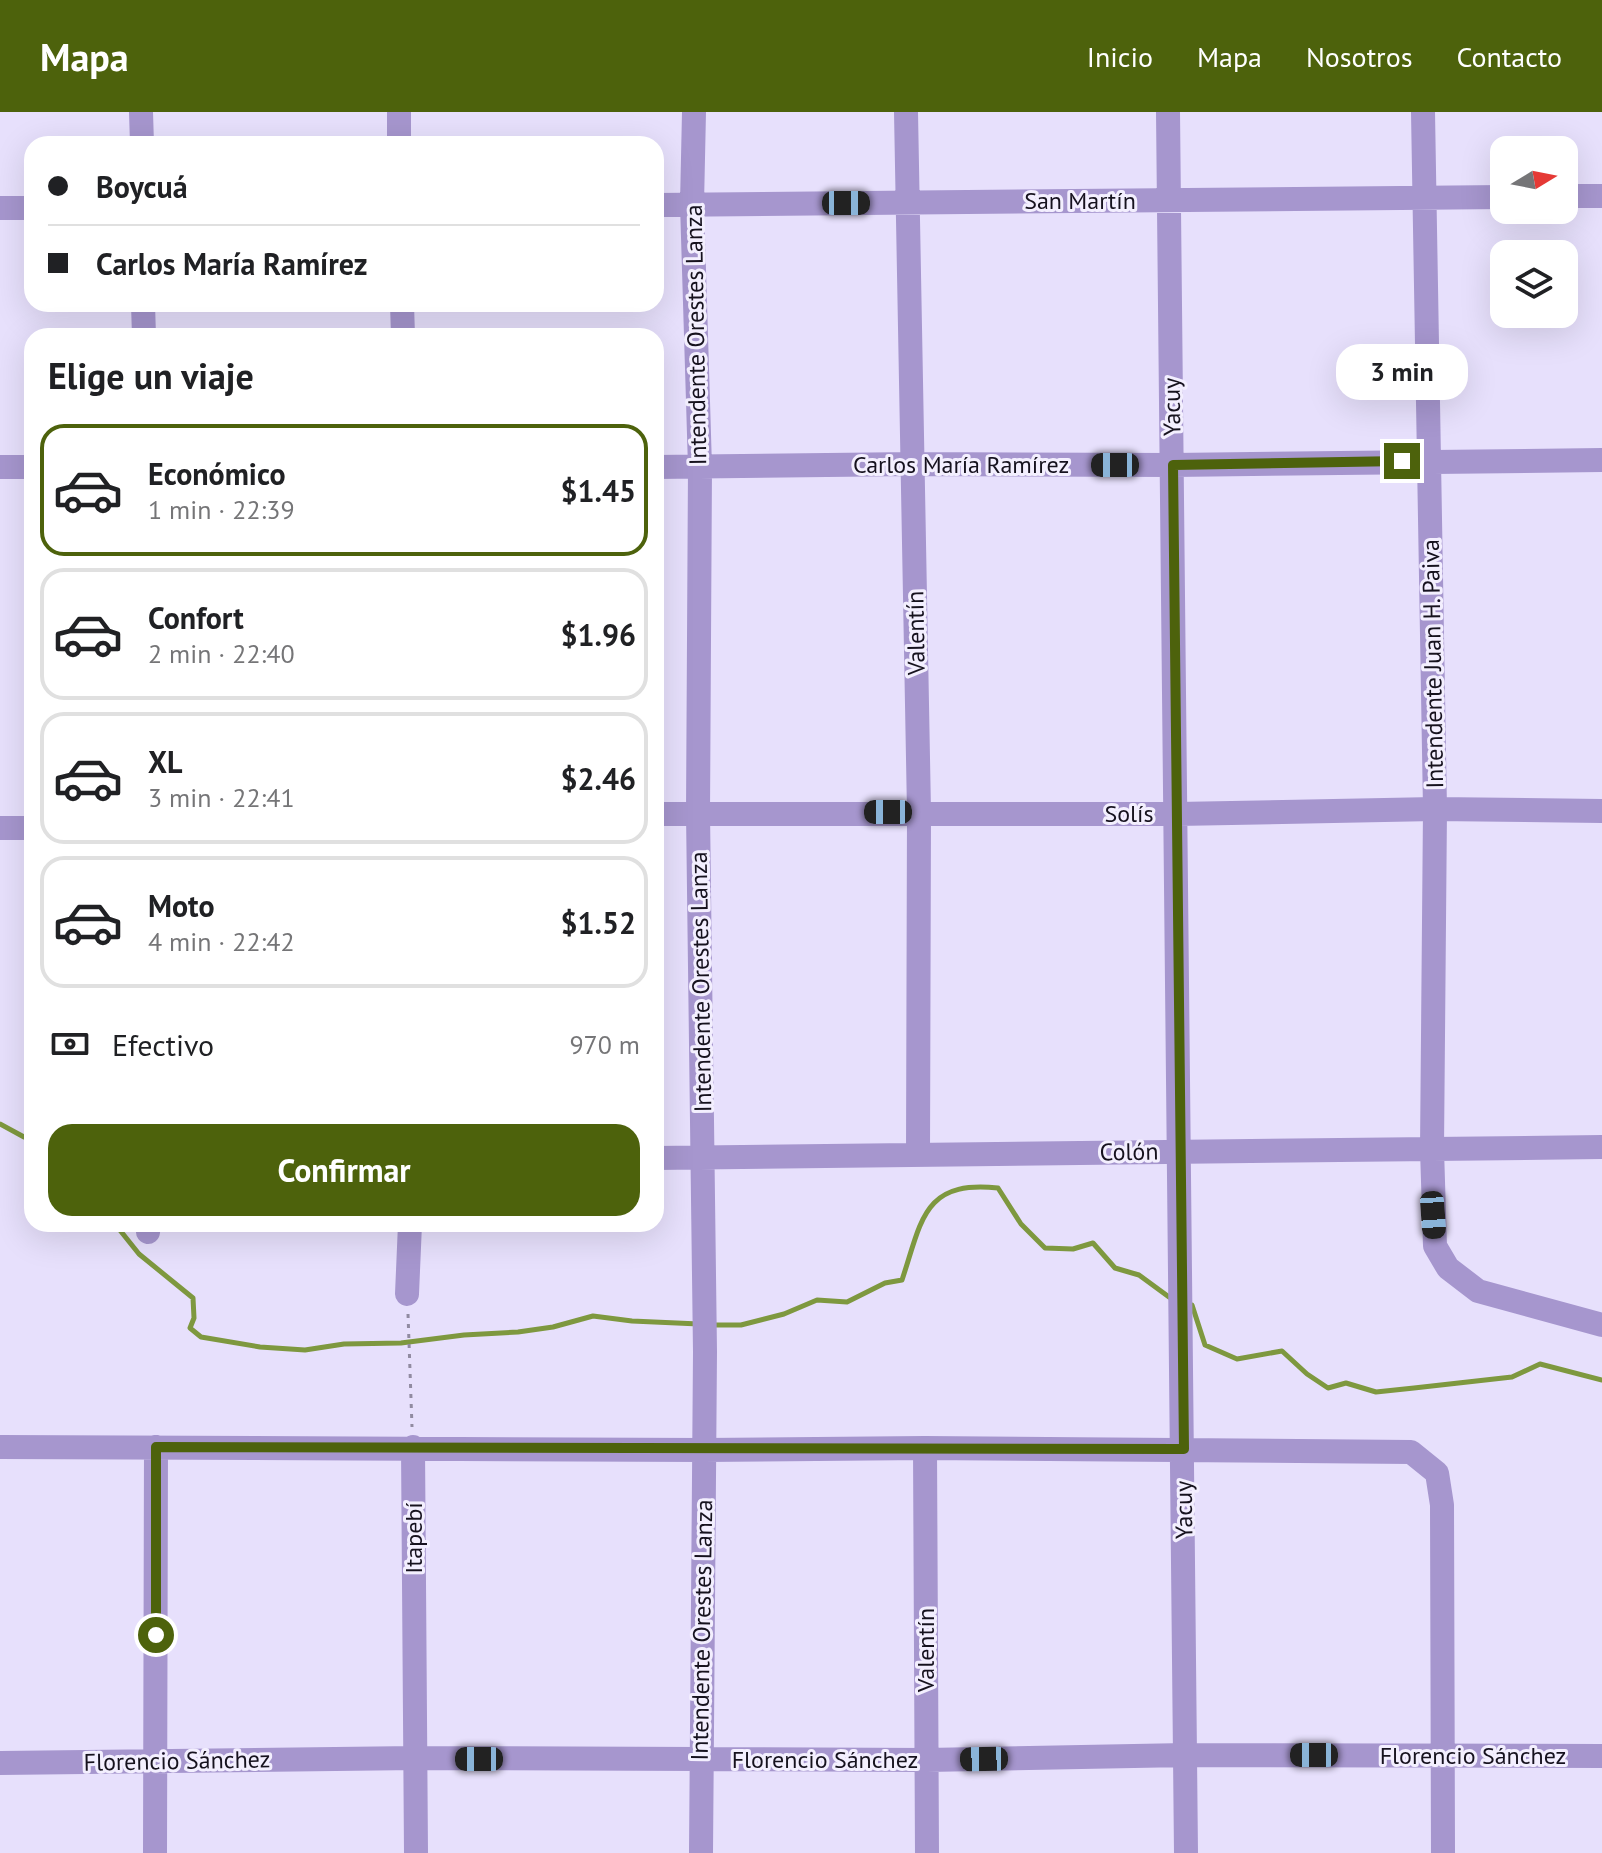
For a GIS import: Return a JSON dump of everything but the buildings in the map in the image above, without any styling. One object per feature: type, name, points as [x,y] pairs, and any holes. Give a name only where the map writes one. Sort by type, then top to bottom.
[{"type":"street","points":[[141,112],[142,136]]},
{"type":"street","points":[[399,112],[399,136]]},
{"type":"street","name":"Intendente Orestes Lanza","points":[[694,112],[692,204],[700,467],[698,813],[705,1352],[701,1853]]},
{"type":"street","name":"Valentín","points":[[906,112],[919,812],[918,1154]]},
{"type":"street","name":"Yacuy","points":[[1168,112],[1186,1853]]},
{"type":"street","name":"Intendente Juan H. Paiva","points":[[1423,112],[1435,809],[1432,1149],[1435,1246],[1448,1268],[1478,1291],[1602,1325]]},
{"type":"street","points":[[1578,196],[1602,196]]},
{"type":"street","name":"San Martín","points":[[664,205],[1490,197]]},
{"type":"street","points":[[0,208],[24,208]]},
{"type":"street","name":"Carlos María Ramírez","points":[[664,467],[1602,460]]},
{"type":"street","points":[[0,467],[24,467]]},
{"type":"street","name":"Solís","points":[[664,814],[1177,814],[1435,809],[1602,811]]},
{"type":"street","points":[[0,828],[24,828]]},
{"type":"street","name":"Colón","points":[[664,1158],[1602,1147]]},
{"type":"street","points":[[407,1294],[410,1232]]},
{"type":"street","points":[[0,1447],[1411,1452],[1437,1473],[1442,1505],[1443,1853]]},
{"type":"street","points":[[155,1853],[156,1447]]},
{"type":"street","name":"Itapebí","points":[[413,1447],[416,1853]]},
{"type":"street","name":"Valentín","points":[[925,1448],[927,1853]]},
{"type":"street","name":"Florencio Sánchez","points":[[0,1763],[416,1758],[927,1760],[1186,1755],[1602,1756]]},
{"type":"path","points":[[407,1294],[413,1447]]},
{"type":"waterway","points":[[0,1124],[24,1137]]},
{"type":"waterway","points":[[712,1325],[741,1325],[784,1314],[817,1300],[847,1302],[885,1283],[902,1280],[921,1222],[929,1208],[954,1191],[973,1187],[998,1188],[1021,1224],[1045,1248],[1073,1249],[1093,1243],[1115,1268],[1139,1275],[1169,1297]]},
{"type":"waterway","points":[[121,1232],[139,1254],[193,1298],[194,1318],[190,1328],[201,1337],[260,1347],[305,1350],[344,1344],[401,1343],[518,1332],[553,1327],[593,1316],[699,1324]]},
{"type":"waterway","points":[[1192,1305],[1205,1345],[1237,1359],[1282,1351],[1328,1388],[1346,1383],[1376,1392],[1512,1377],[1540,1364],[1602,1380]]},
{"type":"route","points":[[156,1635],[156,1447],[1184,1449],[1173,465],[1402,461]]}]
